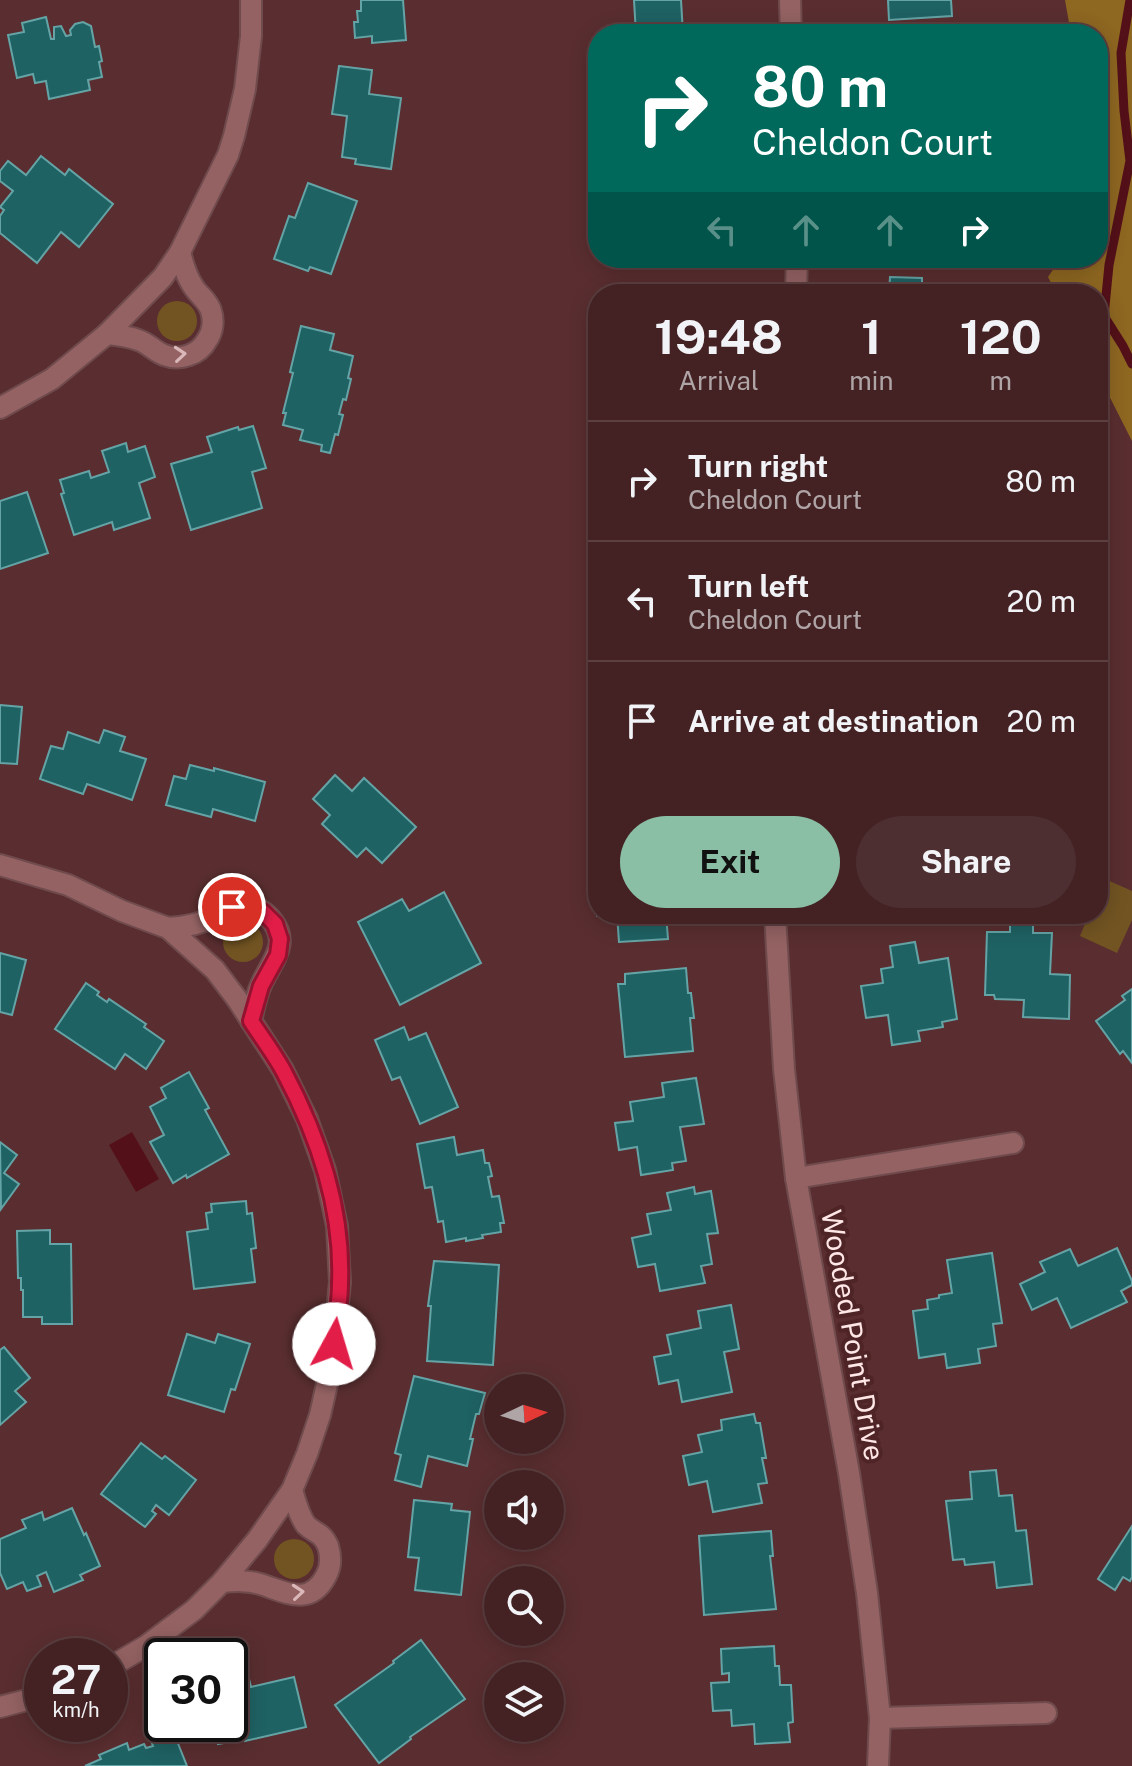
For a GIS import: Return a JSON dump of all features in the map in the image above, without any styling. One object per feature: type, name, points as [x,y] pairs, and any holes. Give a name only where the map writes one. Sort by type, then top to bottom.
[{"type":"street","points":[[0,408],[52,379],[107,334],[163,277],[180,252],[228,155],[234,136],[245,89],[251,36],[251,0]]},
{"type":"street","points":[[790,0],[791,24]]},
{"type":"street","points":[[107,334],[137,339],[174,357],[194,353],[201,348],[212,331],[212,311],[188,278],[180,252]]},
{"type":"street","points":[[0,865],[68,885],[122,911],[168,928],[215,970],[283,1070],[307,1119],[325,1170],[337,1226],[340,1282],[332,1362],[320,1415],[292,1490],[257,1540],[222,1582],[194,1610],[128,1656]]},
{"type":"street","points":[[168,928],[185,927],[232,907],[248,906],[263,912],[275,924],[280,939],[278,955],[261,986],[251,1021]]},
{"type":"street","name":"Wooded Point Drive","points":[[776,924],[784,1069],[796,1178],[849,1473],[867,1593],[880,1718],[878,1766]]},
{"type":"street","points":[[796,1178],[1013,1143]]},
{"type":"street","points":[[222,1582],[240,1581],[287,1595],[301,1595],[314,1590],[323,1581],[329,1569],[330,1555],[326,1542],[318,1532],[306,1525],[292,1490]]},
{"type":"street","points":[[0,1707],[24,1701]]},
{"type":"street","points":[[880,1718],[1046,1713]]},
{"type":"shaded area","points":[[1065,0],[1132,0],[1132,441],[1108,394],[1108,284],[1052,284],[1048,277],[1054,268],[1108,268],[1108,24],[1069,24]]},
{"type":"shaded area","points":[[177,301],[191,307],[197,321],[191,335],[177,341],[163,335],[157,321],[163,307]]},
{"type":"shaded area","points":[[1108,880],[1132,891],[1132,920],[1117,953],[1080,936],[1085,924],[1108,924]]},
{"type":"shaded area","points":[[243,922],[257,928],[263,942],[257,956],[243,962],[229,956],[223,942],[229,928]]},
{"type":"shaded area","points":[[132,1132],[159,1179],[136,1192],[109,1145]]},
{"type":"shaded area","points":[[294,1539],[308,1545],[314,1559],[308,1573],[294,1579],[280,1573],[274,1559],[280,1545]]},
{"type":"building","points":[[361,0],[403,0],[406,40],[372,43],[372,36],[355,38],[354,22],[358,22],[357,11],[361,11]]},
{"type":"building","points":[[634,0],[681,0],[682,24],[635,24]]},
{"type":"building","points":[[888,0],[951,0],[952,16],[889,20]]},
{"type":"building","points":[[46,17],[51,39],[54,39],[54,27],[61,26],[66,36],[71,35],[70,30],[75,24],[83,22],[91,26],[95,47],[99,46],[102,77],[88,80],[90,90],[49,99],[46,81],[35,83],[33,74],[17,78],[8,35],[24,32],[22,23]]},
{"type":"building","points":[[339,66],[372,70],[369,94],[401,98],[391,169],[355,164],[356,159],[342,157],[347,116],[332,114]]},
{"type":"building","points":[[41,156],[65,175],[69,169],[113,204],[79,247],[61,232],[37,263],[0,233],[0,216],[4,210],[0,207],[13,191],[0,181],[0,171],[8,161],[26,175]]},
{"type":"building","points":[[308,183],[357,201],[331,274],[310,267],[308,271],[274,259],[289,216],[295,218]]},
{"type":"building","points":[[890,277],[922,278],[922,284],[890,284]]},
{"type":"building","points":[[301,326],[334,334],[330,350],[353,356],[346,400],[343,399],[339,414],[343,415],[330,453],[321,451],[322,445],[300,440],[303,430],[283,425],[293,373],[290,372]]},
{"type":"building","points":[[253,426],[266,468],[252,472],[262,508],[191,530],[171,464],[212,452],[207,437],[238,427],[239,430]]},
{"type":"building","points":[[126,443],[128,452],[145,446],[155,477],[139,483],[150,518],[114,530],[112,522],[74,535],[61,494],[64,493],[60,480],[89,471],[91,478],[109,472],[102,451]]},
{"type":"building","points":[[27,492],[48,553],[0,569],[0,501]]},
{"type":"building","points":[[0,705],[22,707],[17,764],[0,763]]},
{"type":"building","points":[[104,730],[125,737],[120,751],[146,759],[132,800],[87,784],[83,794],[40,779],[51,746],[63,749],[68,732],[99,743]]},
{"type":"building","points":[[190,765],[265,782],[255,821],[213,809],[211,817],[166,805],[174,776],[186,779]]},
{"type":"building","points":[[335,775],[352,791],[364,778],[416,827],[382,863],[366,848],[357,857],[322,824],[330,815],[313,799]]},
{"type":"building","points":[[444,892],[481,963],[400,1005],[358,922],[402,899],[409,911]]},
{"type":"building","points":[[618,924],[667,924],[668,939],[619,942]]},
{"type":"building","points":[[1010,924],[1033,924],[1033,933],[1052,933],[1050,974],[1070,975],[1069,1019],[1023,1017],[1024,1000],[995,999],[994,995],[985,995],[987,932],[1010,932]]},
{"type":"building","points":[[915,942],[919,963],[948,958],[957,1019],[942,1022],[943,1027],[918,1031],[920,1041],[892,1045],[888,1015],[866,1018],[861,986],[883,983],[881,969],[893,967],[890,946]]},
{"type":"building","points":[[0,953],[26,960],[12,1015],[0,1012]]},
{"type":"building","points":[[686,968],[694,1018],[690,1018],[693,1051],[625,1057],[618,984],[625,984],[625,974]]},
{"type":"building","points":[[86,983],[99,992],[97,995],[107,1002],[109,999],[146,1024],[144,1027],[164,1041],[146,1069],[125,1054],[115,1069],[55,1029]]},
{"type":"building","points":[[1132,989],[1132,1063],[1123,1051],[1120,1054],[1096,1021],[1125,1000],[1122,996]]},
{"type":"building","points":[[404,1027],[409,1040],[426,1033],[458,1107],[420,1124],[400,1077],[392,1080],[375,1040]]},
{"type":"building","points":[[189,1072],[229,1154],[173,1183],[150,1142],[164,1135],[150,1107],[166,1098],[161,1088]]},
{"type":"building","points":[[696,1078],[704,1124],[680,1127],[686,1161],[672,1163],[673,1170],[641,1175],[637,1147],[619,1150],[615,1123],[633,1121],[630,1102],[664,1097],[662,1083]]},
{"type":"building","points":[[454,1137],[457,1155],[483,1150],[492,1176],[488,1177],[492,1197],[499,1196],[504,1223],[500,1223],[501,1232],[482,1235],[483,1238],[446,1242],[443,1221],[438,1222],[432,1187],[425,1188],[417,1144]]},
{"type":"building","points":[[0,1142],[17,1155],[4,1173],[19,1184],[1,1209]]},
{"type":"building","points":[[694,1187],[695,1194],[711,1191],[718,1233],[707,1234],[712,1264],[701,1266],[705,1283],[660,1291],[655,1264],[638,1267],[632,1238],[651,1234],[647,1214],[671,1210],[667,1193]]},
{"type":"building","points":[[246,1201],[247,1214],[252,1213],[256,1248],[251,1249],[255,1282],[194,1289],[187,1232],[208,1229],[206,1213],[212,1212],[211,1204]]},
{"type":"building","points":[[50,1230],[50,1244],[71,1244],[72,1324],[42,1324],[42,1317],[23,1317],[17,1231]]},
{"type":"building","points":[[1117,1248],[1132,1281],[1132,1285],[1121,1291],[1127,1302],[1071,1328],[1057,1298],[1032,1310],[1020,1284],[1045,1272],[1040,1262],[1070,1249],[1078,1266]]},
{"type":"building","points":[[992,1253],[1002,1323],[993,1324],[996,1346],[978,1349],[980,1363],[947,1368],[945,1354],[919,1358],[913,1311],[928,1309],[927,1300],[952,1293],[947,1260]]},
{"type":"building","points":[[434,1261],[499,1265],[493,1365],[427,1361],[431,1306],[428,1306]]},
{"type":"building","points":[[731,1305],[739,1349],[724,1352],[732,1392],[682,1402],[678,1380],[659,1384],[654,1357],[671,1354],[667,1335],[701,1328],[698,1311]]},
{"type":"building","points":[[187,1334],[215,1343],[218,1334],[250,1344],[235,1390],[231,1389],[224,1412],[168,1395]]},
{"type":"building","points":[[4,1347],[30,1378],[15,1391],[26,1402],[0,1425],[0,1350]]},
{"type":"building","points":[[414,1376],[484,1393],[470,1439],[473,1439],[467,1466],[428,1456],[421,1487],[395,1480],[401,1455],[395,1453]]},
{"type":"building","points":[[754,1414],[756,1423],[760,1423],[766,1458],[762,1458],[767,1483],[758,1484],[762,1503],[713,1512],[707,1481],[689,1485],[683,1456],[702,1452],[698,1435],[722,1430],[721,1420]]},
{"type":"building","points":[[141,1443],[162,1459],[165,1456],[196,1480],[169,1515],[156,1505],[152,1511],[156,1514],[145,1527],[101,1494]]},
{"type":"building","points":[[996,1470],[999,1496],[1012,1495],[1016,1531],[1026,1530],[1032,1584],[997,1588],[994,1562],[965,1565],[964,1559],[953,1560],[946,1501],[972,1499],[970,1472]]},
{"type":"building","points":[[414,1500],[452,1504],[451,1510],[470,1512],[461,1595],[415,1590],[419,1558],[408,1557]]},
{"type":"building","points":[[72,1508],[100,1566],[80,1575],[83,1580],[54,1592],[46,1572],[37,1576],[41,1586],[27,1591],[23,1582],[7,1589],[0,1573],[0,1539],[26,1528],[22,1520],[42,1512],[44,1520]]},
{"type":"building","points":[[1132,1526],[1132,1577],[1130,1581],[1123,1577],[1115,1590],[1098,1579]]},
{"type":"building","points":[[771,1531],[773,1556],[770,1556],[776,1609],[704,1615],[699,1536]]},
{"type":"building","points":[[421,1640],[465,1699],[379,1763],[335,1705]]},
{"type":"building","points":[[774,1646],[780,1685],[791,1685],[793,1722],[788,1723],[790,1742],[755,1744],[754,1724],[732,1726],[731,1710],[713,1711],[711,1683],[729,1682],[729,1673],[722,1674],[721,1649]]},
{"type":"building","points":[[248,1675],[251,1687],[294,1677],[306,1727],[248,1740]]},
{"type":"building","points":[[151,1742],[177,1742],[187,1766],[85,1766],[101,1759],[99,1755],[127,1743],[129,1750],[144,1744],[146,1748],[153,1746]]},
{"type":"waterway","points":[[1107,284],[1130,161],[1121,53],[1130,0]]},
{"type":"waterway","points":[[1108,322],[1132,364]]},
{"type":"route","points":[[232,907],[248,906],[263,912],[275,924],[280,939],[278,955],[261,986],[251,1021],[283,1070],[307,1119],[325,1170],[337,1226],[340,1282],[334,1344]]}]
